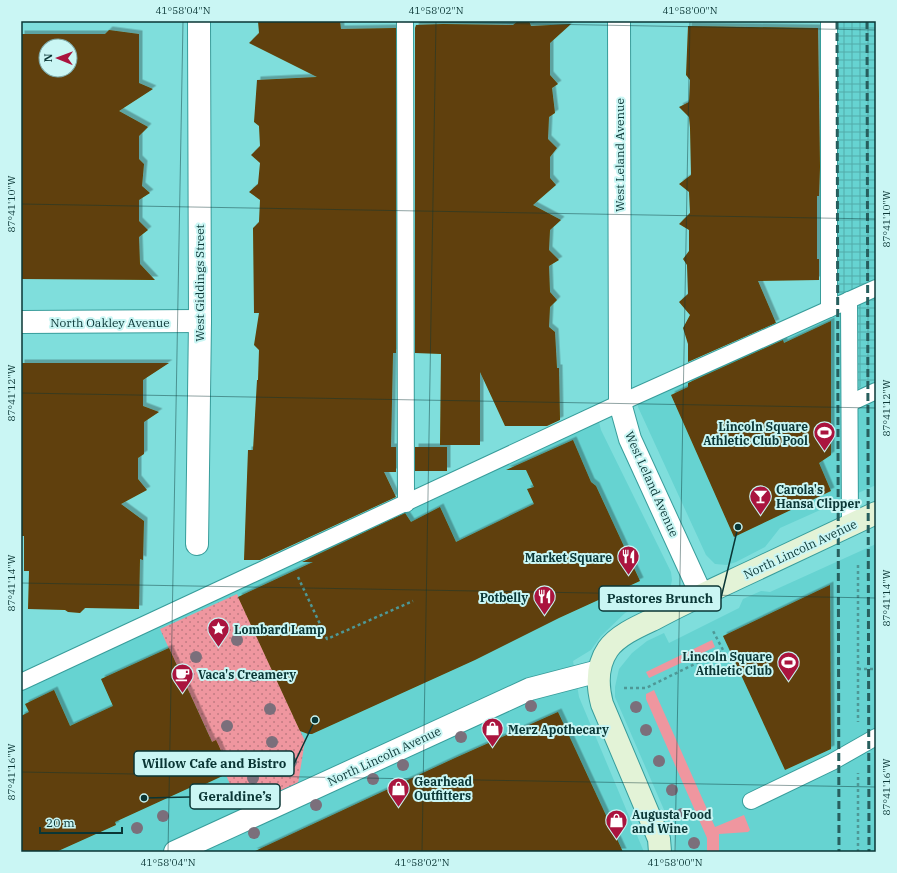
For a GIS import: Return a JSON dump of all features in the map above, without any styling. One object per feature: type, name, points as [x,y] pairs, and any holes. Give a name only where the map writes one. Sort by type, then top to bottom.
[{"type":"main road","name":"North Lincoln Avenue","points":[[701,594],[876,513]]},
{"type":"main road","points":[[660,852],[659,839],[602,704],[599,692],[598,671],[603,657],[609,647],[617,641],[634,629],[701,594]]},
{"type":"street","name":"West Giddings Street","points":[[197,544],[200,321],[199,21]]},
{"type":"street","name":"West Leland Avenue","points":[[619,21],[620,403],[630,439],[701,594]]},
{"type":"street","name":"North Oakley Avenue","points":[[21,322],[200,321]]},
{"type":"street","name":"North Lincoln Avenue","points":[[175,852],[530,689],[598,671]]},
{"type":"lane","points":[[405,21],[406,504]]},
{"type":"lane","points":[[829,21],[829,309]]},
{"type":"lane","points":[[21,682],[406,504],[620,403],[876,288]]},
{"type":"lane","points":[[849,300],[850,525]]},
{"type":"lane","points":[[850,403],[876,391]]},
{"type":"lane","points":[[751,802],[876,737]]},
{"type":"path","points":[[289,558],[326,639],[413,601]]},
{"type":"path","points":[[858,565],[858,852]]},
{"type":"path","points":[[623,688],[646,688],[723,650],[712,629]]},
{"type":"path","points":[[858,669],[876,669]]},
{"type":"path","points":[[623,692],[624,680]]},
{"type":"shaded area","points":[[829,21],[876,21],[876,380],[850,392],[849,301],[829,309]]},
{"type":"shaded area","points":[[849,300],[850,392],[876,380],[876,485],[780,528],[765,547],[736,562],[727,565],[715,564],[706,555],[638,407],[637,395]]},
{"type":"shaded area","points":[[597,414],[601,430],[671,572],[672,580],[670,590],[625,613],[601,636],[591,650],[573,661],[579,697],[644,852],[21,852],[21,682]]},
{"type":"shaded area","points":[[876,544],[876,852],[676,852],[675,835],[615,697],[615,687],[619,669],[632,653],[647,641],[664,633],[669,643],[739,608],[743,599],[761,591],[770,592]]},
{"type":"shaded area","points":[[237,594],[305,741],[298,784],[246,808],[239,805],[226,775],[231,772],[212,742],[160,629]]},
{"type":"shaded area","points":[[712,640],[715,647],[649,678],[646,672]]},
{"type":"shaded area","points":[[654,690],[715,827],[744,815],[750,830],[748,832],[719,834],[719,852],[707,852],[707,838],[646,699],[646,694]]},
{"type":"building","points":[[258,21],[340,21],[341,29],[396,28],[396,353],[393,353],[391,447],[396,447],[396,472],[384,472],[396,497],[260,560],[244,560],[248,450],[253,450],[259,350],[254,345],[259,313],[254,313],[253,228],[259,222],[260,200],[249,192],[258,184],[260,163],[251,155],[260,146],[259,126],[254,122],[257,80],[317,77],[249,43],[259,33]]},
{"type":"building","points":[[518,21],[529,21],[531,26],[571,24],[550,43],[550,75],[558,84],[552,88],[555,113],[549,117],[548,139],[557,148],[550,157],[550,178],[556,185],[533,205],[561,220],[550,230],[549,250],[559,260],[549,266],[550,292],[557,300],[550,307],[549,327],[555,332],[557,368],[559,368],[560,420],[547,426],[505,426],[480,372],[480,445],[440,445],[441,354],[415,353],[415,28],[416,25],[443,24],[513,25]]},
{"type":"building","points":[[688,26],[818,28],[820,167],[819,196],[817,196],[817,259],[819,259],[819,280],[758,281],[776,323],[688,362],[688,344],[683,328],[690,315],[679,302],[688,294],[687,265],[683,259],[689,251],[689,230],[679,224],[690,213],[689,192],[679,184],[691,175],[690,128],[689,117],[679,107],[689,102],[690,80],[686,75]]},
{"type":"building","points":[[109,30],[139,34],[139,83],[153,89],[119,111],[148,127],[139,136],[139,159],[144,164],[142,186],[150,193],[139,200],[139,221],[148,230],[139,237],[140,264],[155,280],[21,279],[21,34],[105,34]]},
{"type":"building","points":[[831,321],[831,455],[819,463],[831,491],[734,537],[671,395],[688,387],[688,383],[783,340],[784,343]]},
{"type":"building","points":[[21,363],[169,363],[143,380],[143,406],[159,412],[144,422],[144,454],[138,458],[138,479],[147,490],[121,504],[144,521],[143,560],[140,559],[139,609],[85,608],[80,613],[68,612],[65,610],[28,609],[29,571],[24,571],[24,536],[21,536]]},
{"type":"building","points":[[573,440],[591,482],[596,486],[640,581],[559,618],[475,660],[312,734],[300,731],[238,597],[313,562],[302,562],[405,513],[411,522],[440,507],[456,542],[534,504],[527,489],[534,487],[526,470],[506,470]]},
{"type":"building","points":[[415,447],[447,447],[447,471],[415,471]]},
{"type":"building","name":"Lincoln Square Athletic Club","points":[[830,585],[831,749],[785,770],[723,636]]},
{"type":"building","points":[[169,648],[212,742],[216,740],[231,772],[199,787],[198,784],[115,822],[116,825],[56,852],[21,852],[21,716],[29,712],[25,704],[54,690],[70,726],[113,706],[101,679]]},
{"type":"building","points":[[558,712],[623,852],[253,852],[455,758]]},
{"type":"railway","points":[[837,21],[839,852]]},
{"type":"railway","points":[[867,21],[869,852]]},
{"type":"place","name":"Lincoln Square Athletic Club Pool","points":[[824,452]]},
{"type":"place","name":"Carola's Hansa Clipper","points":[[761,516]]},
{"type":"place","name":"Pastores Brunch","points":[[738,527]]},
{"type":"place","name":"Market Square","points":[[628,576]]},
{"type":"place","name":"Potbelly","points":[[544,616]]},
{"type":"place","name":"Lombard Lamp","points":[[218,648]]},
{"type":"place","name":"Lincoln Square Athletic Club","points":[[788,682]]},
{"type":"place","name":"Vaca's Creamery","points":[[182,694]]},
{"type":"place","name":"Willow Cafe and Bistro","points":[[315,720]]},
{"type":"place","name":"Merz Apothecary","points":[[493,748]]},
{"type":"place","name":"Geraldine’s","points":[[144,798]]},
{"type":"place","name":"Gearhead Outfitters","points":[[399,808]]},
{"type":"place","name":"Augusta Food and Wine","points":[[617,840]]}]
